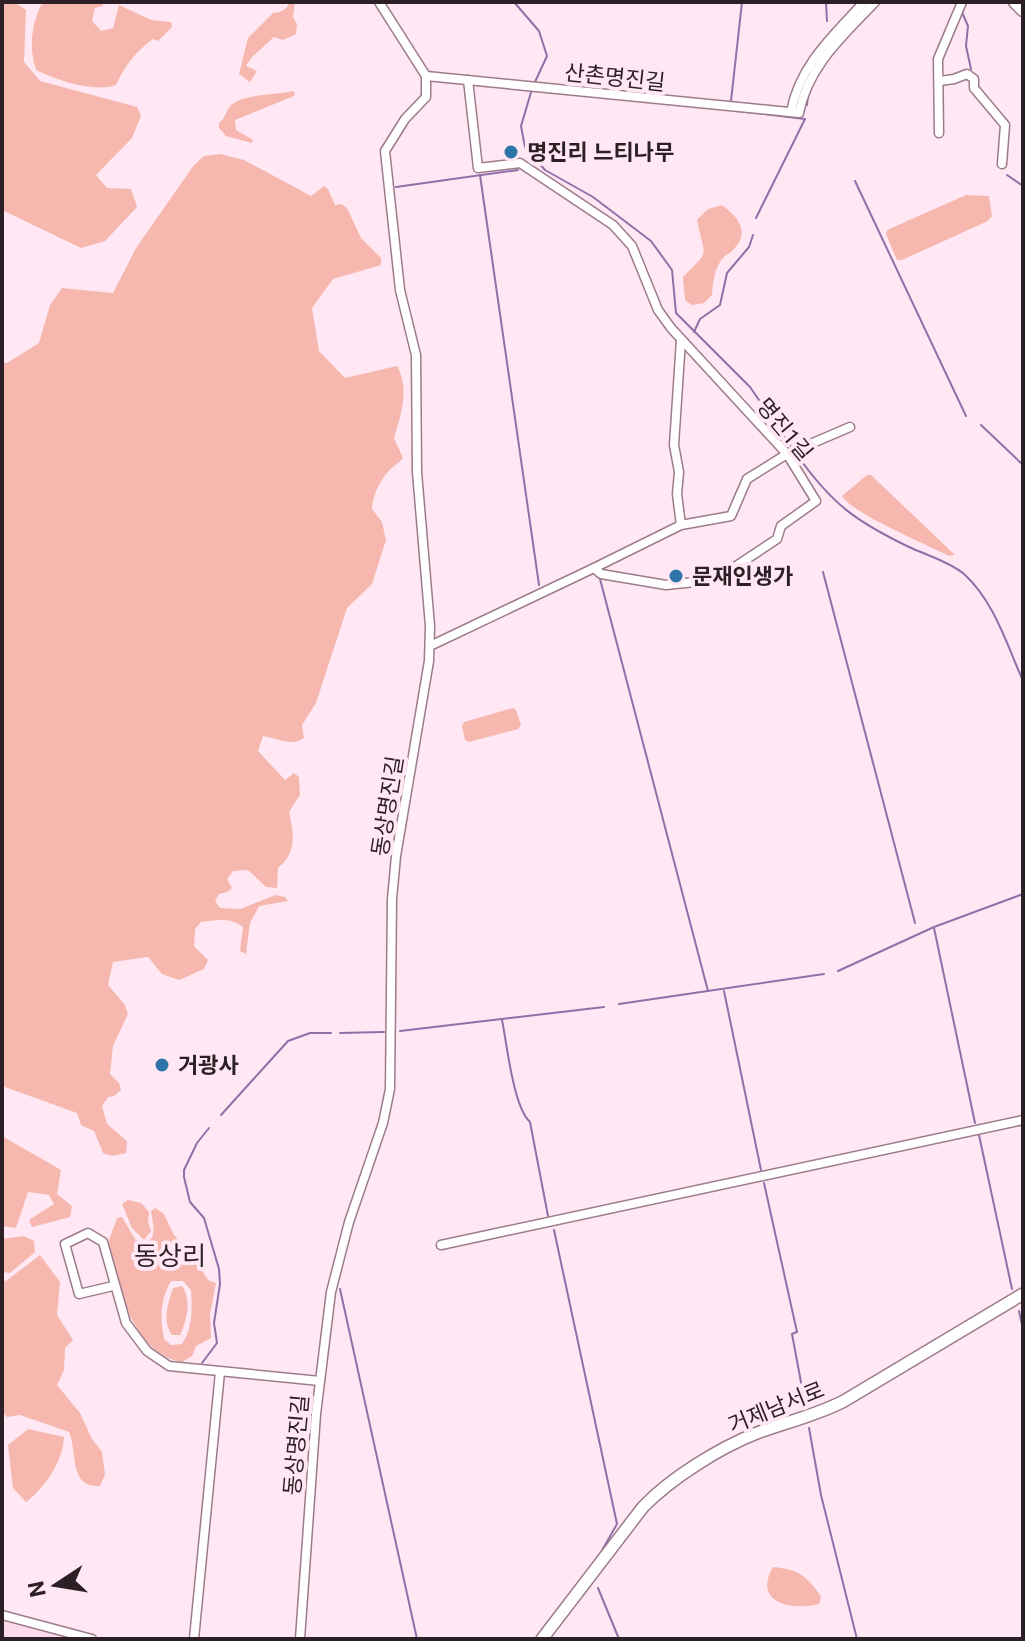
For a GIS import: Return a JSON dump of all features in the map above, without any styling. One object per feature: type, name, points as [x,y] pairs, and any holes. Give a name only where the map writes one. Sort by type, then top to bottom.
[{"type":"main road","points":[[1015,2],[1023,10]]},
{"type":"main road","name":"거제남서로","points":[[546,1637],[658,1491],[746,1438],[820,1413],[844,1401],[1023,1294]]},
{"type":"street","points":[[379,2],[426,76]]},
{"type":"street","points":[[795,113],[801,79],[816,54],[864,2]]},
{"type":"street","points":[[795,113],[815,68],[875,2]]},
{"type":"street","points":[[939,133],[938,59],[961,3]]},
{"type":"street","points":[[940,81],[967,74],[974,79],[974,88],[1005,125],[1002,164]]},
{"type":"street","name":"산촌명진길","points":[[426,76],[795,113]]},
{"type":"street","name":"동상명진길","points":[[300,1639],[307,1523],[331,1292],[349,1222],[383,1123],[390,1089],[392,899],[405,799],[427,683],[430,646],[417,472],[416,355],[400,290],[385,151],[405,119],[426,97],[426,76]]},
{"type":"street","name":"명진1길","points":[[468,80],[478,168],[520,163],[613,225],[632,246],[658,310],[681,340],[787,454],[816,501],[781,526],[777,539],[715,580],[666,585],[601,574],[594,568]]},
{"type":"street","points":[[681,340],[675,392],[674,445],[679,472],[677,494],[681,525]]},
{"type":"street","points":[[430,646],[681,525],[731,516],[747,479],[787,454],[850,427]]},
{"type":"street","points":[[441,1245],[1023,1120]]},
{"type":"street","points":[[113,1286],[79,1294],[65,1244],[88,1233],[103,1242],[126,1323],[147,1351],[169,1366],[320,1381]]},
{"type":"street","points":[[194,1639],[220,1372]]},
{"type":"street","points":[[2,1615],[92,1639]]},
{"type":"shaded area","points":[[2,2],[15,2],[26,10],[24,62],[40,81],[137,107],[141,116],[132,138],[96,175],[107,188],[131,189],[137,207],[105,241],[81,248],[2,210]]},
{"type":"shaded area","points":[[49,2],[102,2],[103,6],[95,8],[92,21],[101,31],[113,28],[119,5],[151,20],[171,22],[172,27],[158,41],[153,39],[136,54],[116,85],[97,87],[75,84],[36,70],[32,54],[33,29],[41,5]]},
{"type":"shaded area","points":[[289,2],[295,2],[293,17],[297,24],[296,34],[283,40],[274,37],[251,58],[246,66],[257,71],[250,82],[239,74],[248,38],[273,13],[285,9]]},
{"type":"shaded area","points":[[293,91],[294,96],[235,120],[236,130],[253,140],[252,143],[226,136],[219,128],[229,107],[240,100]]},
{"type":"shaded area","points":[[220,154],[244,160],[311,196],[324,186],[335,205],[341,204],[347,208],[361,238],[381,258],[381,265],[333,279],[312,308],[319,351],[345,378],[397,366],[404,392],[394,438],[403,458],[385,476],[376,492],[372,509],[382,522],[386,540],[372,584],[347,608],[316,703],[302,725],[304,738],[289,742],[263,736],[258,751],[285,780],[294,773],[299,777],[300,795],[289,812],[291,849],[278,868],[277,888],[266,887],[248,870],[233,871],[227,879],[232,888],[219,894],[215,901],[220,908],[240,909],[276,895],[288,901],[259,906],[250,923],[246,954],[240,951],[243,927],[228,920],[201,922],[195,929],[194,946],[208,960],[204,969],[179,980],[162,974],[148,957],[113,962],[108,985],[125,1005],[128,1014],[113,1046],[110,1074],[121,1090],[108,1097],[102,1106],[107,1124],[127,1141],[126,1153],[112,1156],[103,1153],[94,1131],[81,1125],[77,1113],[2,1086],[2,363],[39,343],[50,305],[62,288],[113,293],[136,248],[194,165],[204,156]]},
{"type":"shaded area","points":[[966,195],[989,196],[992,216],[988,221],[897,260],[887,230]]},
{"type":"shaded area","points":[[722,205],[738,221],[741,238],[719,263],[712,295],[704,303],[692,305],[685,300],[683,277],[704,253],[697,220],[708,209]]},
{"type":"shaded area","points":[[871,475],[955,555],[949,556],[891,528],[849,503],[842,496]]},
{"type":"shaded area","points":[[513,708],[521,725],[518,729],[469,742],[465,740],[464,722]]},
{"type":"shaded area","points":[[2,1136],[61,1170],[57,1194],[72,1206],[70,1217],[32,1227],[29,1220],[54,1204],[49,1195],[28,1192],[16,1228],[2,1226]]},
{"type":"shaded area","points":[[128,1200],[141,1203],[149,1212],[151,1231],[144,1240],[132,1228],[122,1204]]},
{"type":"shaded area","points":[[155,1208],[164,1214],[174,1235],[188,1249],[208,1280],[216,1283],[210,1314],[211,1338],[196,1346],[192,1356],[182,1362],[166,1357],[141,1334],[124,1302],[109,1251],[109,1240],[117,1218],[122,1217],[135,1239],[145,1245],[152,1238],[154,1230],[151,1211]],"holes":[[[171,1281],[183,1281],[191,1290],[190,1324],[182,1344],[171,1345],[164,1339],[163,1302]]]},
{"type":"shaded area","points":[[24,1236],[34,1241],[35,1252],[10,1273],[2,1272],[2,1239]]},
{"type":"shaded area","points":[[40,1255],[60,1282],[57,1315],[73,1340],[65,1348],[64,1370],[57,1385],[80,1413],[102,1452],[105,1474],[100,1486],[90,1485],[79,1475],[69,1432],[20,1415],[7,1417],[2,1411],[2,1280],[6,1281]]},
{"type":"shaded area","points":[[182,1286],[188,1304],[186,1317],[180,1335],[172,1335],[167,1324],[168,1306],[173,1288]]},
{"type":"shaded area","points":[[28,1429],[64,1437],[52,1473],[26,1502],[13,1488],[8,1445]]},
{"type":"shaded area","points":[[773,1567],[796,1572],[806,1578],[821,1596],[819,1604],[797,1606],[778,1602],[768,1589]]},
{"type":"shaded area","points":[[2,1615],[92,1639],[2,1639]]},
{"type":"waterway","points":[[514,2],[539,31],[547,56],[534,84]]},
{"type":"waterway","points":[[731,101],[742,2]]},
{"type":"waterway","points":[[826,2],[827,21]]},
{"type":"waterway","points":[[961,10],[968,26],[966,46],[971,69]]},
{"type":"waterway","points":[[532,89],[521,126],[525,147],[545,170],[593,197],[651,241],[672,270],[676,313],[750,387],[793,449]]},
{"type":"waterway","points":[[807,105],[808,95]]},
{"type":"waterway","points":[[738,111],[805,119],[756,218]]},
{"type":"waterway","points":[[396,187],[518,170]]},
{"type":"waterway","points":[[480,175],[539,585]]},
{"type":"waterway","points":[[1007,175],[1023,186]]},
{"type":"waterway","points":[[855,181],[966,416]]},
{"type":"waterway","points":[[694,332],[700,319],[720,305],[727,273],[749,247],[753,235]]},
{"type":"waterway","points":[[981,425],[1023,465]]},
{"type":"waterway","points":[[797,455],[846,510],[890,538],[945,562],[964,574],[992,610],[1023,681]]},
{"type":"waterway","points":[[823,572],[915,923]]},
{"type":"waterway","points":[[600,579],[708,991]]},
{"type":"waterway","points":[[838,971],[934,927],[1023,894]]},
{"type":"waterway","points":[[934,928],[975,1123]]},
{"type":"waterway","points":[[619,1004],[824,974]]},
{"type":"waterway","points":[[724,991],[761,1170]]},
{"type":"waterway","points":[[400,1031],[604,1007]]},
{"type":"waterway","points":[[502,1020],[515,1089],[530,1122],[548,1216]]},
{"type":"waterway","points":[[340,1033],[384,1032]]},
{"type":"waterway","points":[[221,1115],[288,1041],[310,1033],[331,1033]]},
{"type":"waterway","points":[[202,1363],[217,1343],[214,1323],[219,1269],[204,1218],[190,1202],[184,1170],[197,1143],[209,1128]]},
{"type":"waterway","points":[[979,1135],[1012,1289]]},
{"type":"waterway","points":[[764,1183],[797,1332],[792,1334],[806,1409]]},
{"type":"waterway","points":[[554,1230],[617,1524],[600,1554]]},
{"type":"waterway","points":[[340,1289],[417,1639]]},
{"type":"waterway","points":[[1019,1311],[1023,1330]]},
{"type":"waterway","points":[[809,1428],[821,1495],[857,1639]]},
{"type":"waterway","points":[[598,1588],[619,1639]]},
{"type":"place","name":"명진리 느티나무","points":[[511,152]]},
{"type":"place","name":"문재인생가","points":[[676,576]]},
{"type":"place","name":"거광사","points":[[162,1065]]},
{"type":"district","name":"동상리","points":[[170,1256]]}]
